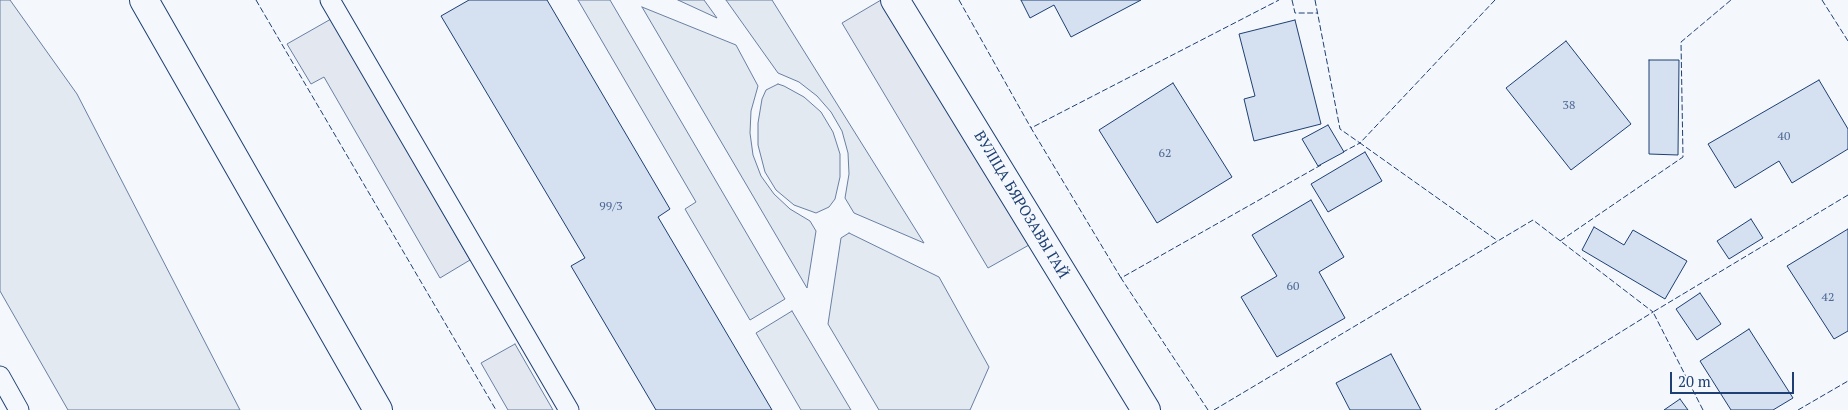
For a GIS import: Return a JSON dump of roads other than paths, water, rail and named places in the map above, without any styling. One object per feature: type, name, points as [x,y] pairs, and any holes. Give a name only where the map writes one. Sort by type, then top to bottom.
[{"type":"street","points":[[144,0],[378,410]]},
{"type":"street","name":"ВУЛІЦА БЯРОЗАВЫ ГАЙ","points":[[895,0],[1146,410]]},
{"type":"lane","points":[[330,0],[569,410]]},
{"type":"lane","points":[[0,376],[20,410]]}]
